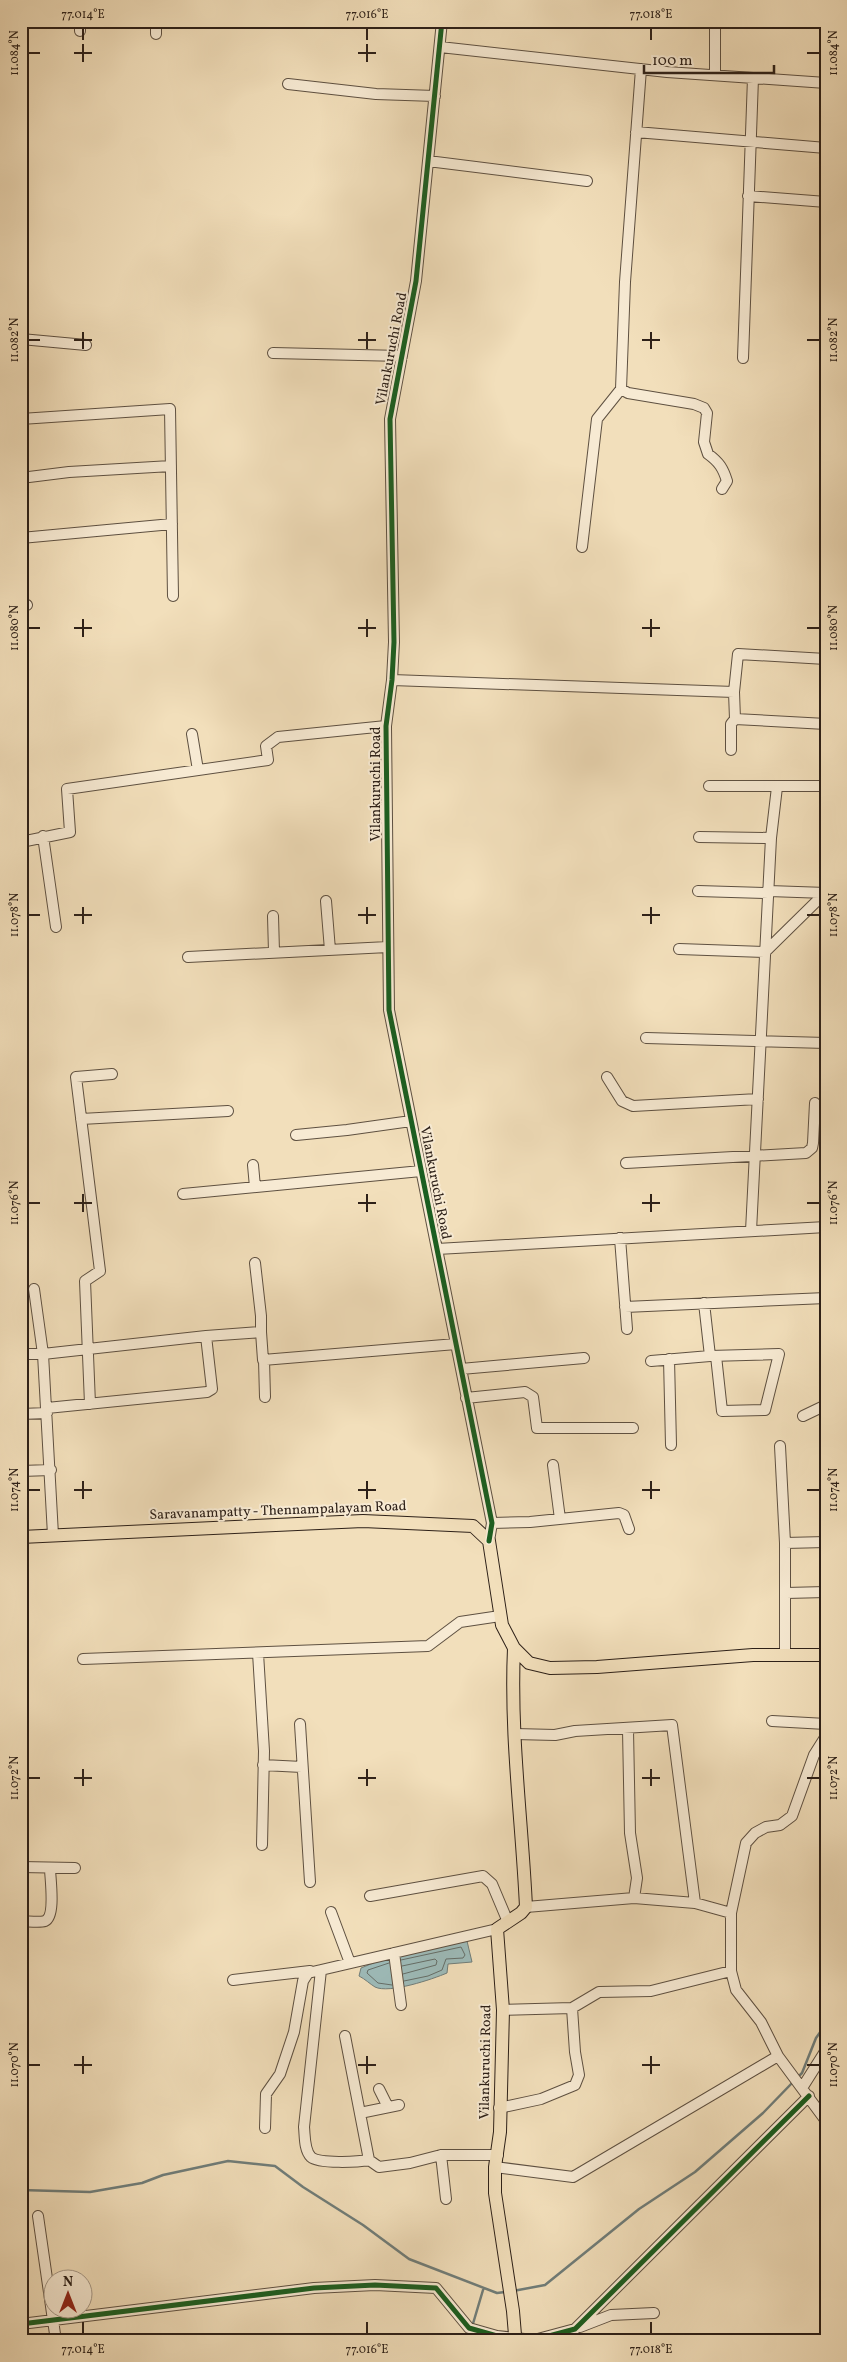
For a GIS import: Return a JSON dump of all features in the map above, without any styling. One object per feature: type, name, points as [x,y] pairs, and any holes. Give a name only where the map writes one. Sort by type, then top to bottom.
[{"type":"main road","name":"Saravanampatty - Thennampalayam Road","points":[[21,1537],[363,1521],[474,1526],[489,1541]]},
{"type":"main road","points":[[489,1541],[502,1625],[514,1648],[529,1663],[550,1668],[597,1668],[700,1659],[826,1655]]},
{"type":"main road","points":[[497,1929],[526,1907],[518,1818],[512,1691],[514,1648]]},
{"type":"main road","name":"Vilankuruchi Road","points":[[497,1929],[504,2010],[495,2193],[513,2310],[513,2340]]},
{"type":"street","points":[[156,21],[156,34]]},
{"type":"street","name":"Vilankuruchi Road","points":[[442,21],[416,281],[390,418],[394,642],[392,680],[386,726],[389,1010],[492,1523],[489,1541]]},
{"type":"street","points":[[715,21],[715,75]]},
{"type":"street","points":[[440,47],[641,69],[826,83]]},
{"type":"street","points":[[582,548],[597,419],[621,390],[625,282],[641,69]]},
{"type":"street","points":[[742,358],[753,78]]},
{"type":"street","points":[[288,84],[376,94],[435,96]]},
{"type":"street","points":[[636,132],[826,148]]},
{"type":"street","points":[[428,161],[588,181]]},
{"type":"street","points":[[748,196],[826,202]]},
{"type":"street","points":[[21,339],[86,345]]},
{"type":"street","points":[[274,353],[402,356]]},
{"type":"street","points":[[621,390],[628,393],[694,404],[704,408],[707,413],[704,442],[708,454],[719,462],[724,472],[727,481],[722,489]]},
{"type":"street","points":[[21,419],[170,409],[173,596]]},
{"type":"street","points":[[21,478],[69,472],[171,466]]},
{"type":"street","points":[[21,538],[172,524]]},
{"type":"street","points":[[731,750],[732,724],[735,719],[734,692],[738,654],[826,659]]},
{"type":"street","points":[[392,680],[734,692]]},
{"type":"street","points":[[735,719],[826,724]]},
{"type":"street","points":[[21,842],[70,832],[67,789],[268,760],[266,746],[278,737],[386,726]]},
{"type":"street","points":[[192,734],[198,770]]},
{"type":"street","points":[[709,786],[826,786]]},
{"type":"street","points":[[752,1231],[771,838],[777,787]]},
{"type":"street","points":[[43,836],[56,928]]},
{"type":"street","points":[[699,837],[771,838]]},
{"type":"street","points":[[698,891],[825,893]]},
{"type":"street","points":[[679,949],[765,952],[825,893]]},
{"type":"street","points":[[326,901],[330,950]]},
{"type":"street","points":[[273,916],[274,952]]},
{"type":"street","points":[[188,956],[388,947]]},
{"type":"street","points":[[646,1038],[826,1043]]},
{"type":"street","points":[[90,1404],[85,1281],[100,1272],[76,1077],[112,1074]]},
{"type":"street","points":[[607,1077],[622,1101],[633,1106],[758,1099]]},
{"type":"street","points":[[626,1163],[809,1151],[813,1143],[815,1103]]},
{"type":"street","points":[[81,1119],[228,1111]]},
{"type":"street","points":[[296,1135],[347,1130],[411,1120]]},
{"type":"street","points":[[253,1164],[254,1187]]},
{"type":"street","points":[[183,1194],[421,1171]]},
{"type":"street","points":[[437,1249],[826,1227]]},
{"type":"street","points":[[620,1238],[627,1328]]},
{"type":"street","points":[[255,1263],[261,1316],[265,1396]]},
{"type":"street","points":[[34,1289],[44,1354],[53,1535]]},
{"type":"street","points":[[625,1307],[826,1298]]},
{"type":"street","points":[[651,1361],[713,1356],[779,1354],[765,1410],[722,1411],[713,1356],[704,1303]]},
{"type":"street","points":[[21,1354],[88,1350],[206,1336],[261,1332]]},
{"type":"street","points":[[21,1414],[90,1404],[207,1392],[212,1389],[206,1336]]},
{"type":"street","points":[[264,1360],[456,1344]]},
{"type":"street","points":[[461,1369],[584,1358]]},
{"type":"street","points":[[668,1359],[671,1444]]},
{"type":"street","points":[[466,1398],[530,1393],[533,1397],[536,1428],[633,1428]]},
{"type":"street","points":[[803,1416],[826,1404]]},
{"type":"street","points":[[780,1446],[785,1543],[785,1655]]},
{"type":"street","points":[[553,1465],[560,1519]]},
{"type":"street","points":[[21,1471],[50,1470]]},
{"type":"street","points":[[492,1523],[619,1513],[624,1515],[629,1529]]},
{"type":"street","points":[[785,1543],[826,1542]]},
{"type":"street","points":[[786,1593],[826,1592]]},
{"type":"street","points":[[83,1659],[428,1646],[460,1622],[500,1616]]},
{"type":"street","points":[[258,1653],[263,1765],[262,1845]]},
{"type":"street","points":[[772,1721],[826,1724]]},
{"type":"street","points":[[300,1724],[310,1882]]},
{"type":"street","points":[[514,1734],[555,1735],[575,1731],[628,1730],[672,1725],[695,1903]]},
{"type":"street","points":[[628,1730],[630,1833],[637,1878],[634,1898]]},
{"type":"street","points":[[826,1736],[814,1755],[792,1816],[780,1825],[766,1827],[746,1842],[731,1913],[731,1971],[736,1990],[761,2022],[778,2056],[826,2121]]},
{"type":"street","points":[[263,1765],[302,1767]]},
{"type":"street","points":[[21,1867],[75,1868]]},
{"type":"street","points":[[21,1921],[44,1921],[52,1911],[50,1868]]},
{"type":"street","points":[[370,1896],[483,1876],[492,1884],[508,1922]]},
{"type":"street","points":[[526,1907],[634,1898],[695,1903],[731,1913]]},
{"type":"street","points":[[331,1912],[350,1963]]},
{"type":"street","points":[[265,2128],[266,2094],[280,2074],[294,2032],[302,1981],[308,1973],[497,1929]]},
{"type":"street","points":[[394,1953],[401,2005]]},
{"type":"street","points":[[233,1980],[321,1970]]},
{"type":"street","points":[[321,1970],[304,2127],[307,2151],[312,2158],[320,2160],[359,2162],[369,2160]]},
{"type":"street","points":[[504,2010],[572,2008],[599,1992],[651,1992],[731,1971]]},
{"type":"street","points":[[499,2108],[541,2098],[575,2085],[579,2075],[575,2052],[572,2008]]},
{"type":"street","points":[[345,2036],[369,2160],[379,2167],[410,2163],[441,2155],[497,2161],[573,2177],[778,2056]]},
{"type":"street","points":[[802,2087],[826,2050]]},
{"type":"street","points":[[379,2089],[388,2107]]},
{"type":"street","points":[[575,2329],[809,2096]]},
{"type":"street","points":[[360,2113],[398,2105]]},
{"type":"street","points":[[441,2155],[446,2199]]},
{"type":"street","points":[[38,2216],[56,2341]]},
{"type":"street","points":[[21,2324],[288,2290],[405,2285],[436,2288],[469,2328],[513,2340],[534,2340],[575,2329],[611,2315],[654,2313]]},
{"type":"water","points":[[467,1941],[472,1962],[448,1964],[447,1973],[432,1979],[411,1985],[382,1989],[375,1987],[359,1976],[361,1968],[383,1959]]},
{"type":"waterway","points":[[797,2078],[802,2073],[816,2038],[826,2024]]},
{"type":"waterway","points":[[513,2291],[545,2285],[639,2209],[695,2172],[763,2113],[793,2082]]},
{"type":"waterway","points":[[21,2190],[90,2192],[142,2183],[163,2175],[228,2161],[275,2166],[303,2187],[363,2225],[409,2259],[497,2293],[505,2292]]},
{"type":"waterway","points":[[472,2327],[483,2290]]},
{"type":"waterway","points":[[468,2341],[471,2332]]},
{"type":"cycle path","points":[[442,21],[416,281],[390,419],[394,642],[392,680],[386,726],[389,1010],[492,1523],[489,1541]]},
{"type":"cycle path","points":[[21,2324],[314,2288],[375,2285],[436,2288],[469,2328],[497,2336],[534,2340],[575,2329],[809,2096]]}]
